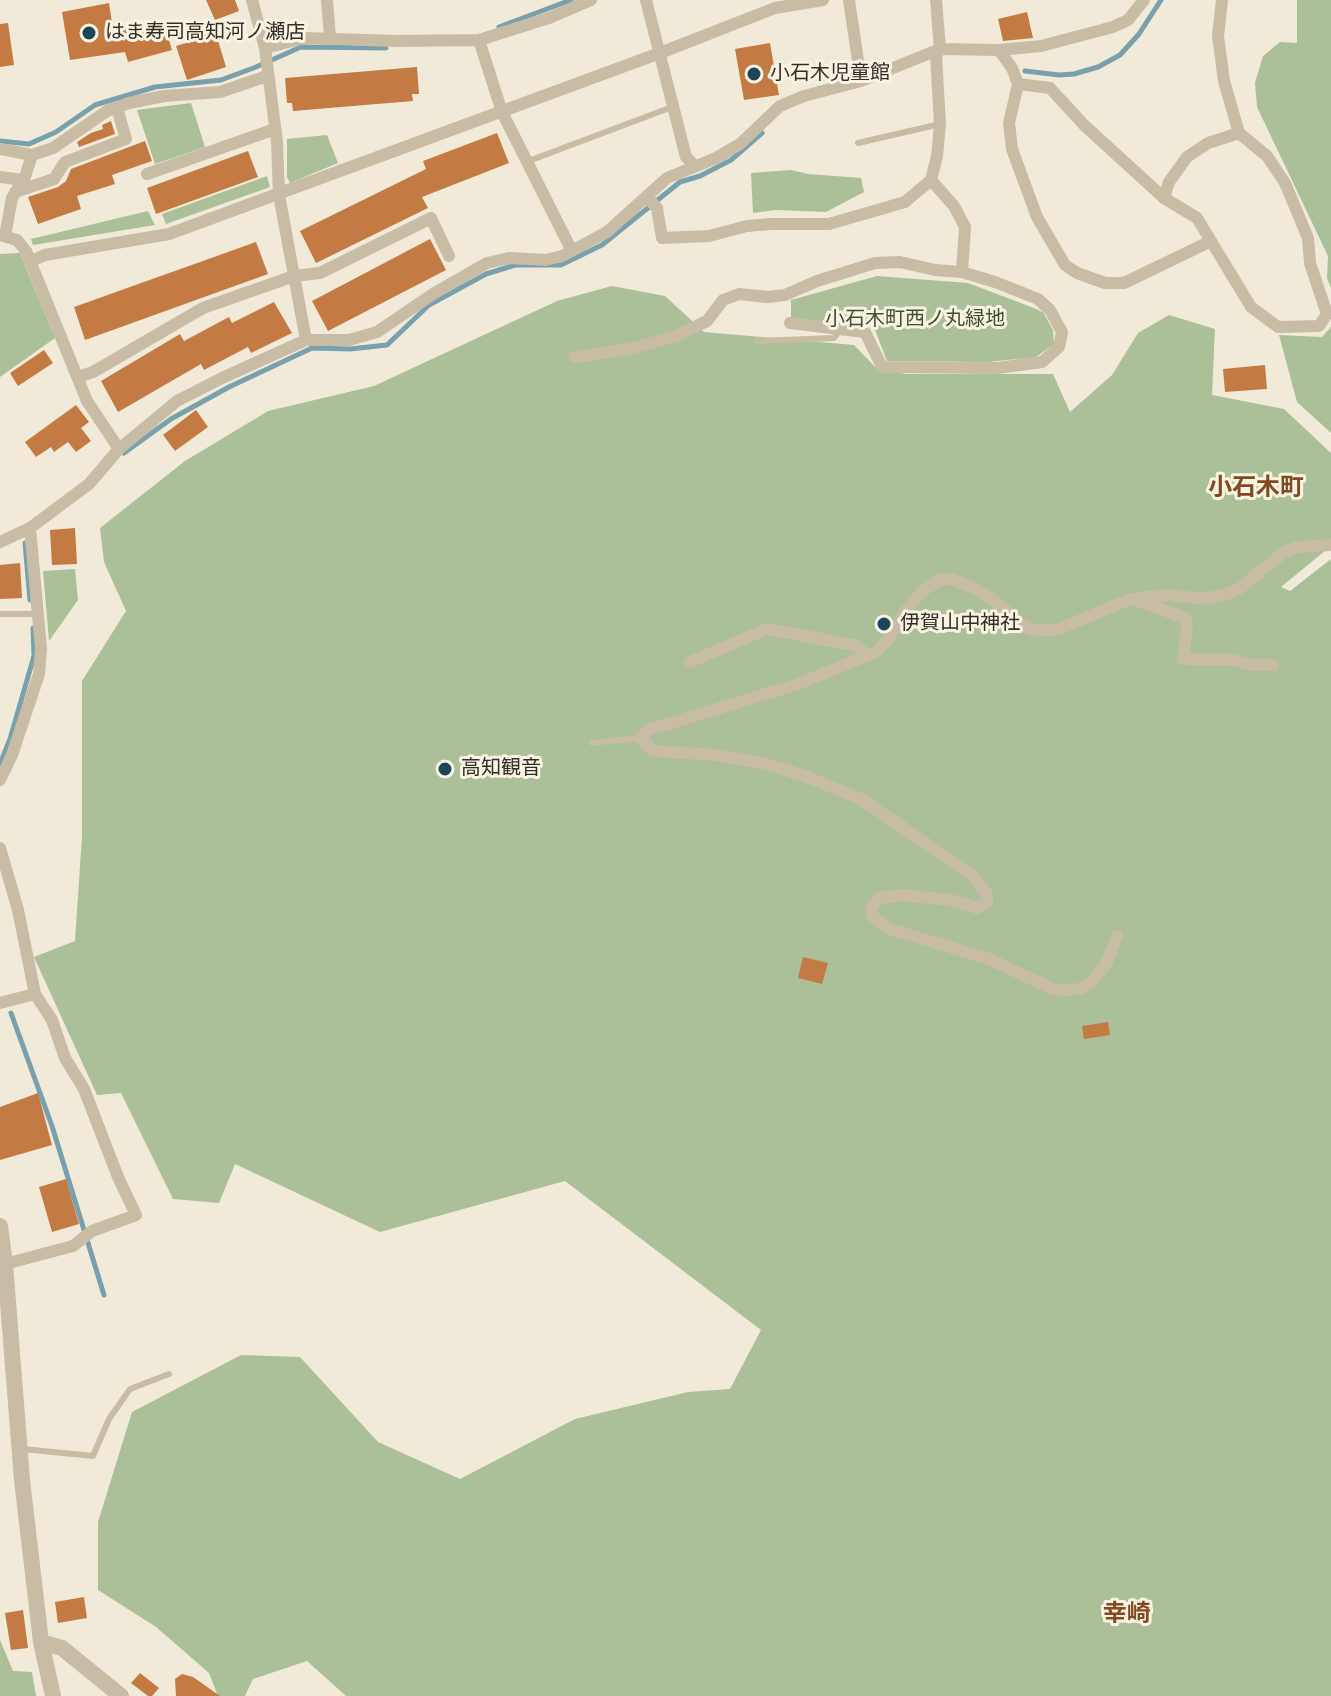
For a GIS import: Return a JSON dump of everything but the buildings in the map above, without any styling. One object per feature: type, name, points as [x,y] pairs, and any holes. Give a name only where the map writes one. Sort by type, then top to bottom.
[{"type":"street","points":[[252,0],[265,52],[275,129],[279,195],[306,340]]},
{"type":"street","points":[[327,0],[330,38]]},
{"type":"street","points":[[265,52],[304,38],[479,40],[549,18],[591,0]]},
{"type":"street","points":[[646,0],[686,157],[694,165]]},
{"type":"street","points":[[31,261],[45,255],[169,234],[775,8],[823,0]]},
{"type":"street","points":[[849,0],[861,81]]},
{"type":"street","points":[[652,202],[662,238],[709,236],[759,225],[829,224],[905,202],[931,180],[937,156],[940,124],[936,0]]},
{"type":"street","points":[[0,542],[30,528],[89,484],[119,449],[177,401],[306,340],[349,340],[377,332],[433,294],[487,263],[509,258],[546,260],[572,251],[652,202],[667,178],[716,158],[740,144],[780,106],[804,96],[861,81],[938,52],[1041,46],[1113,27],[1128,20],[1144,0]]},
{"type":"street","points":[[1018,84],[1050,88],[1084,125],[1164,198],[1197,218],[1251,307],[1278,327],[1319,326],[1327,314],[1310,263],[1308,238],[1285,183],[1267,156],[1239,133],[1224,81],[1218,36],[1222,0]]},
{"type":"street","points":[[479,40],[502,112],[572,251]]},
{"type":"street","points":[[999,50],[1012,68],[1018,84],[1009,123],[1012,149],[1037,217],[1065,265],[1105,283],[1124,283],[1209,242]]},
{"type":"street","points":[[0,149],[32,155],[53,148],[92,119],[117,108],[164,96],[220,92],[266,73]]},
{"type":"street","points":[[0,177],[19,186],[54,179],[65,162],[126,139],[117,108]]},
{"type":"street","points":[[147,174],[275,129]]},
{"type":"street","points":[[1164,198],[1169,182],[1187,157],[1208,143],[1239,133]]},
{"type":"street","points":[[32,155],[3,236],[17,240],[31,261],[87,401],[119,449]]},
{"type":"street","points":[[931,180],[954,206],[965,227],[962,272]]},
{"type":"street","points":[[78,377],[93,372],[203,308],[294,276],[320,273],[431,218],[449,256]]},
{"type":"street","points":[[575,357],[630,349],[676,336],[707,321],[723,300],[739,294],[785,295],[817,281],[875,263],[900,262],[962,272],[1038,299],[1050,310],[1062,332],[1059,347],[1042,362],[998,368],[882,367],[865,332],[790,323]]},
{"type":"street","points":[[0,780],[12,755],[39,674],[41,649],[30,528]]},
{"type":"street","points":[[1117,936],[1106,964],[1090,984],[1067,990],[1053,989],[989,959],[890,929],[872,916],[872,907],[879,898],[901,895],[951,900],[977,908],[987,903],[987,894],[972,875],[861,799],[805,776],[762,763],[717,755],[653,751],[640,738],[648,730],[798,684],[882,648],[922,591],[942,579],[951,579],[974,588],[991,598],[1018,623],[1037,631],[1064,628],[1133,599],[1155,595],[1202,599],[1224,595],[1240,588],[1284,552],[1298,547],[1331,545]]},
{"type":"street","points":[[1133,599],[1185,618],[1183,659],[1273,665]]},
{"type":"street","points":[[690,662],[767,629],[854,645],[868,655]]},
{"type":"street","points":[[0,848],[18,910],[35,994],[52,1020],[65,1058],[84,1089],[136,1215],[92,1231],[77,1243],[5,1264]]},
{"type":"street","points":[[0,1003],[35,994]]},
{"type":"street","points":[[0,1227],[19,1449],[41,1642],[53,1696]]},
{"type":"street","points":[[41,1642],[62,1648],[121,1696]]},
{"type":"lane","points":[[526,162],[672,107]]},
{"type":"lane","points":[[858,143],[940,124]]},
{"type":"lane","points":[[757,341],[834,338],[841,329]]},
{"type":"lane","points":[[0,614],[37,614]]},
{"type":"lane","points":[[592,743],[640,738]]},
{"type":"lane","points":[[19,1449],[93,1456],[109,1419],[130,1389],[169,1374]]},
{"type":"green space","points":[[1297,0],[1331,0],[1331,288],[1327,278],[1328,256],[1257,107],[1255,83],[1263,56],[1280,42],[1297,43]]},
{"type":"green space","points":[[191,103],[205,147],[155,164],[137,110]]},
{"type":"green space","points":[[327,135],[338,163],[290,183],[287,177],[287,139]]},
{"type":"green space","points":[[791,170],[861,178],[864,192],[826,212],[776,210],[753,213],[751,173]]},
{"type":"green space","points":[[267,176],[270,187],[166,224],[162,214]]},
{"type":"green space","points":[[148,211],[155,225],[33,245],[31,239]]},
{"type":"green space","points":[[20,253],[55,338],[0,377],[0,254]]},
{"type":"green space","name":"小石木町西ノ丸緑地","points":[[877,276],[968,283],[1026,305],[1043,312],[1053,330],[1054,344],[1036,357],[988,362],[887,361],[872,322],[822,322],[791,318],[791,300]]},
{"type":"green space","points":[[612,286],[665,296],[704,332],[854,345],[877,369],[906,374],[1053,374],[1070,412],[1112,375],[1138,333],[1169,315],[1215,329],[1212,395],[1284,409],[1331,453],[1331,546],[1281,587],[1290,591],[1331,559],[1331,1696],[346,1696],[307,1661],[253,1679],[245,1696],[218,1696],[209,1673],[156,1627],[98,1590],[98,1522],[132,1412],[241,1355],[300,1357],[378,1442],[460,1479],[575,1419],[688,1392],[730,1389],[761,1330],[565,1181],[380,1232],[235,1164],[219,1203],[173,1199],[121,1093],[97,1095],[34,957],[75,941],[82,836],[82,681],[126,611],[104,562],[100,528],[185,461],[268,411],[374,386],[557,301]]},
{"type":"green space","points":[[1331,327],[1331,433],[1297,402],[1279,335],[1322,337]]},
{"type":"green space","points":[[75,569],[78,600],[49,641],[43,571]]},
{"type":"green space","points":[[0,1640],[13,1671],[32,1672],[36,1696],[0,1696]]},
{"type":"waterway","points":[[499,27],[571,0]]},
{"type":"waterway","points":[[1025,71],[1059,75],[1098,67],[1120,55],[1139,34],[1161,0]]},
{"type":"waterway","points":[[0,141],[29,144],[56,132],[95,105],[155,87],[221,80],[301,47],[386,48]]},
{"type":"waterway","points":[[124,453],[171,419],[229,387],[312,348],[350,349],[387,345],[429,305],[486,274],[515,265],[561,265],[602,245],[680,182],[700,176],[731,160],[762,133]]},
{"type":"waterway","points":[[25,543],[30,600]]},
{"type":"waterway","points":[[0,764],[34,656],[33,628]]},
{"type":"waterway","points":[[11,1013],[52,1126],[104,1295]]},
{"type":"place","name":"はま寿司高知河ノ瀬店","points":[[89,33]]},
{"type":"place","name":"小石木児童館","points":[[754,74]]},
{"type":"place","name":"伊賀山中神社","points":[[884,624]]},
{"type":"place","name":"高知観音","points":[[445,769]]},
{"type":"district","name":"小石木町","points":[[1256,489]]},
{"type":"district","name":"幸崎","points":[[1127,1615]]}]
